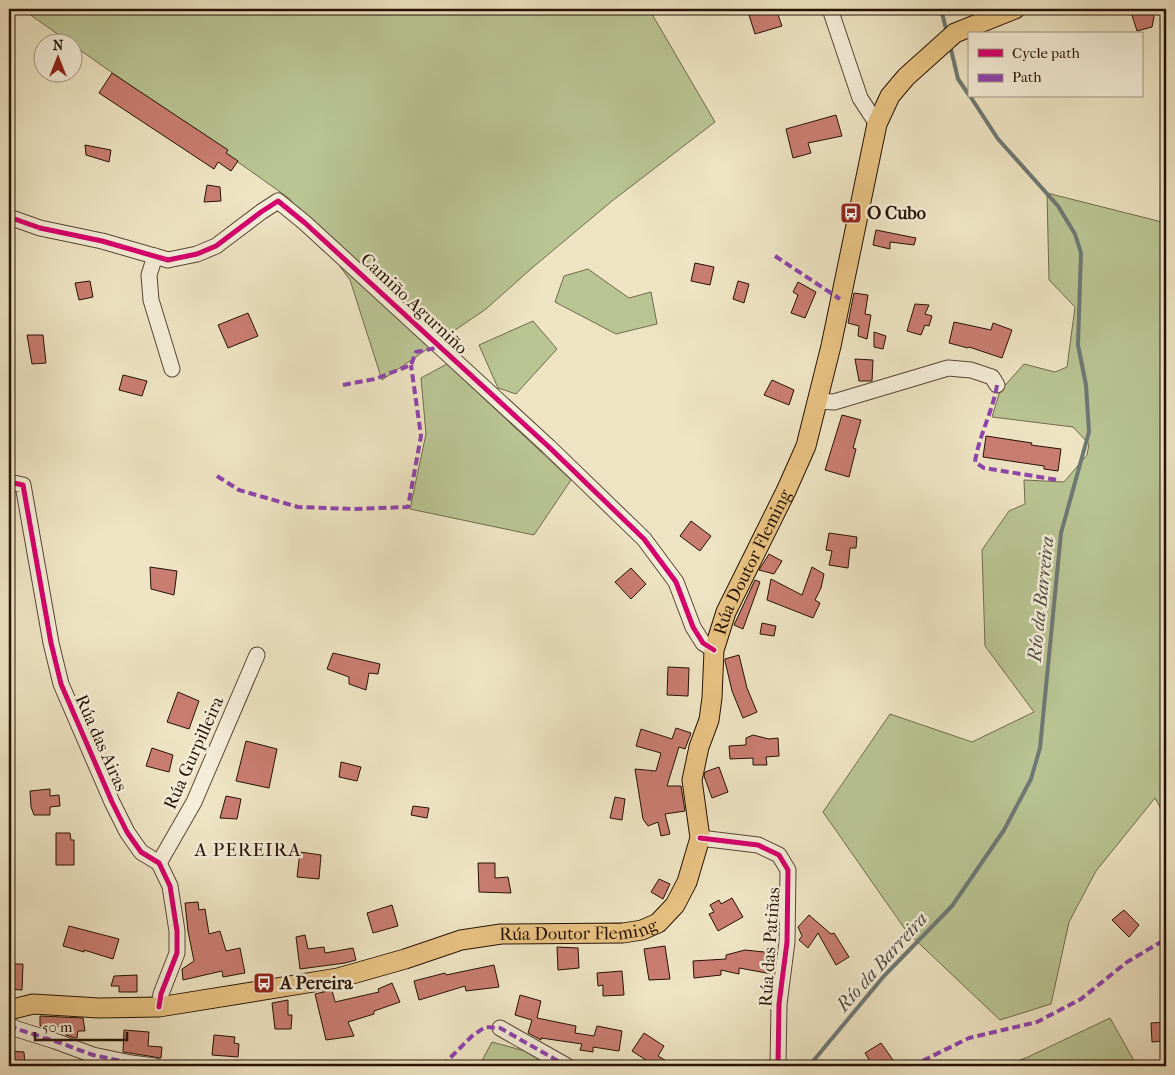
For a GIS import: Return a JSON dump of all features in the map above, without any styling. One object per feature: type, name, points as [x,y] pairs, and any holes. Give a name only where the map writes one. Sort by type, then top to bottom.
[{"type":"main road","name":"Rúa Doutor Fleming","points":[[9,1010],[34,1004],[100,1008],[158,1007],[338,978],[461,940],[500,934],[623,933],[642,930],[658,923],[675,905],[687,882],[700,838],[692,780],[712,698],[714,650],[726,612],[786,491],[806,446],[831,346],[877,124],[890,96],[906,77],[954,33],[1015,9]]},
{"type":"street","points":[[830,9],[860,98],[877,124]]},
{"type":"street","name":"Camiño Agurniño","points":[[9,218],[40,228],[102,241],[168,260],[196,254],[216,246],[278,201],[305,222],[542,440],[644,539],[676,582],[693,627],[704,643],[714,650]]},
{"type":"street","points":[[155,256],[149,275],[151,300],[172,369]]},
{"type":"street","points":[[817,401],[834,402],[948,368],[971,370],[992,377],[997,385]]},
{"type":"street","name":"Rúa das Airas","points":[[9,482],[23,484],[51,644],[61,684],[127,832],[140,852],[159,863]]},
{"type":"street","name":"Rúa Gurpilleira","points":[[159,863],[194,802],[257,655]]},
{"type":"street","name":"Rúa das Patiñas","points":[[700,838],[758,845],[779,855],[788,870],[786,942],[779,1004],[779,1065]]},
{"type":"street","points":[[158,1007],[177,952],[170,886],[159,863]]},
{"type":"street","points":[[9,1025],[93,1055],[155,1066]]},
{"type":"street","points":[[500,1028],[567,1066]]},
{"type":"green space","points":[[22,9],[649,9],[715,122],[612,201],[486,309],[382,380],[350,280],[290,199],[82,51],[82,32],[55,32]]},
{"type":"green space","points":[[1047,193],[1166,223],[1166,818],[1155,798],[1096,871],[1069,922],[1051,1004],[1000,1020],[907,932],[823,812],[890,714],[972,742],[1034,712],[985,646],[982,550],[1009,511],[1025,504],[1024,480],[1064,482],[1087,455],[1089,444],[1073,427],[992,417],[1000,391],[1024,364],[1055,372],[1067,367],[1075,307],[1049,280]]},
{"type":"green space","points":[[588,269],[629,298],[651,292],[657,324],[616,334],[555,302],[564,276]]},
{"type":"green space","points":[[533,321],[557,349],[516,394],[498,388],[479,345]]},
{"type":"green space","points":[[447,364],[571,480],[534,535],[410,509],[426,434],[421,378]]},
{"type":"green space","points":[[1110,1018],[1137,1066],[1004,1066],[1028,1057]]},
{"type":"green space","points":[[492,1042],[525,1051],[549,1066],[479,1066]]},
{"type":"building","points":[[776,9],[782,26],[755,34],[749,15]]},
{"type":"building","points":[[1130,9],[1152,9],[1154,17],[1152,27],[1137,31]]},
{"type":"building","points":[[112,73],[228,150],[226,153],[238,161],[231,171],[218,162],[214,169],[99,93]]},
{"type":"building","points":[[836,115],[842,136],[808,143],[811,153],[793,158],[786,129]]},
{"type":"building","points":[[85,145],[111,150],[109,162],[86,155]]},
{"type":"building","points":[[207,185],[220,187],[221,201],[204,202]]},
{"type":"building","points":[[876,230],[916,238],[914,245],[890,242],[890,249],[873,245]]},
{"type":"building","points":[[695,263],[714,267],[710,285],[691,281]]},
{"type":"building","points":[[90,281],[93,297],[79,300],[75,283]]},
{"type":"building","points":[[738,281],[749,284],[744,303],[733,299]]},
{"type":"building","points":[[798,282],[816,292],[805,318],[791,313],[798,295],[793,292]]},
{"type":"building","points":[[854,293],[868,295],[865,314],[871,315],[867,339],[858,336],[859,326],[848,323]]},
{"type":"building","points":[[915,304],[929,305],[925,314],[932,316],[929,326],[925,325],[921,335],[907,331]]},
{"type":"building","points":[[248,313],[258,336],[228,348],[218,325]]},
{"type":"building","points":[[954,322],[991,330],[993,323],[1012,330],[1002,358],[969,347],[949,343]]},
{"type":"building","points":[[874,332],[886,336],[883,349],[874,347]]},
{"type":"building","points":[[27,335],[43,335],[46,363],[32,364]]},
{"type":"building","points":[[855,359],[873,360],[872,381],[859,381]]},
{"type":"building","points":[[123,375],[147,381],[142,396],[119,390]]},
{"type":"building","points":[[772,380],[794,390],[789,405],[764,395]]},
{"type":"building","points":[[842,415],[861,420],[853,448],[856,449],[849,477],[825,470]]},
{"type":"building","points":[[986,436],[1061,449],[1058,471],[1044,469],[1044,466],[983,457]]},
{"type":"building","points":[[691,521],[711,536],[700,551],[680,536]]},
{"type":"building","points":[[829,533],[857,537],[856,548],[850,548],[848,568],[829,565],[832,551],[826,550]]},
{"type":"building","points":[[769,554],[782,561],[774,574],[759,570]]},
{"type":"building","points":[[150,567],[177,571],[174,595],[151,589]]},
{"type":"building","points":[[812,567],[824,574],[821,588],[815,600],[820,603],[813,618],[767,600],[771,579],[802,595]]},
{"type":"building","points":[[631,568],[646,584],[631,599],[615,582]]},
{"type":"building","points":[[755,580],[760,582],[743,629],[734,625]]},
{"type":"building","points":[[762,623],[776,626],[774,636],[760,634]]},
{"type":"building","points":[[333,653],[380,664],[378,674],[369,673],[366,690],[349,684],[349,677],[327,669]]},
{"type":"building","points":[[739,655],[747,688],[757,712],[743,718],[732,691],[725,661],[725,659]]},
{"type":"building","points":[[668,667],[689,668],[688,696],[667,695]]},
{"type":"building","points":[[178,692],[199,701],[189,729],[167,722]]},
{"type":"building","points":[[676,728],[691,733],[685,749],[679,747],[667,786],[681,786],[685,811],[665,814],[670,834],[661,836],[658,822],[648,826],[643,819],[635,769],[656,771],[661,753],[636,746],[641,729],[672,739]]},
{"type":"building","points":[[753,735],[769,739],[778,738],[779,756],[766,757],[767,765],[753,765],[753,758],[730,759],[729,746],[746,745],[746,738]]},
{"type":"building","points":[[246,741],[277,749],[269,788],[236,781]]},
{"type":"building","points":[[152,748],[173,755],[169,772],[146,766]]},
{"type":"building","points":[[341,762],[361,767],[357,781],[339,777]]},
{"type":"building","points":[[719,767],[728,792],[712,798],[704,776],[705,772]]},
{"type":"building","points":[[50,789],[50,796],[59,795],[60,806],[50,807],[50,815],[34,815],[31,807],[30,791]]},
{"type":"building","points":[[226,796],[241,799],[237,819],[220,818]]},
{"type":"building","points":[[615,797],[625,799],[622,820],[610,818]]},
{"type":"building","points":[[413,806],[429,808],[427,818],[411,815]]},
{"type":"building","points":[[56,833],[70,833],[71,840],[74,840],[74,865],[56,865]]},
{"type":"building","points":[[300,852],[321,855],[319,879],[297,877]]},
{"type":"building","points":[[478,863],[495,863],[495,878],[508,877],[511,893],[479,892]]},
{"type":"building","points":[[659,879],[670,884],[663,899],[651,892]]},
{"type":"building","points":[[732,898],[743,917],[718,931],[709,914],[714,912],[710,905],[719,900],[721,904]]},
{"type":"building","points":[[198,902],[199,910],[205,909],[209,934],[220,931],[226,951],[240,948],[245,973],[223,977],[222,971],[183,980],[182,969],[194,961],[185,903]]},
{"type":"building","points":[[392,905],[398,926],[373,933],[367,913]]},
{"type":"building","points":[[1124,910],[1139,925],[1129,937],[1112,920]]},
{"type":"building","points":[[809,915],[831,934],[834,933],[849,957],[836,965],[818,933],[808,948],[799,940],[802,936],[798,927]]},
{"type":"building","points":[[69,926],[119,939],[113,959],[63,946]]},
{"type":"building","points":[[305,935],[308,949],[324,947],[325,953],[353,948],[356,960],[300,969],[296,937]]},
{"type":"building","points":[[665,946],[670,979],[649,980],[644,949]]},
{"type":"building","points":[[557,947],[578,948],[579,968],[558,970]]},
{"type":"building","points":[[745,950],[774,953],[772,974],[739,968],[739,974],[721,970],[721,975],[694,978],[693,961],[726,959],[726,955]]},
{"type":"building","points":[[9,964],[23,964],[22,990],[9,989]]},
{"type":"building","points":[[494,965],[499,987],[466,991],[465,986],[419,1000],[414,981],[445,973],[446,975]]},
{"type":"building","points":[[622,971],[624,995],[603,996],[603,985],[598,986],[597,973]]},
{"type":"building","points":[[137,975],[137,992],[119,992],[119,986],[111,986],[114,976]]},
{"type":"building","points":[[392,983],[400,1002],[374,1011],[374,1014],[348,1022],[354,1036],[326,1040],[315,994],[332,990],[335,1002],[379,992],[378,989]]},
{"type":"building","points":[[520,995],[541,1001],[537,1018],[576,1026],[575,1033],[594,1036],[597,1026],[622,1031],[619,1051],[593,1047],[593,1052],[580,1050],[582,1044],[541,1038],[541,1040],[528,1033],[532,1020],[515,1015]]},
{"type":"building","points":[[288,1000],[288,1015],[292,1015],[291,1029],[275,1029],[272,1003]]},
{"type":"building","points":[[40,1016],[83,1018],[85,1031],[78,1031],[77,1038],[66,1035],[68,1027],[40,1026]]},
{"type":"building","points":[[1166,1022],[1166,1041],[1152,1042],[1151,1023]]},
{"type":"building","points":[[124,1030],[149,1032],[148,1046],[162,1047],[161,1058],[123,1052]]},
{"type":"building","points":[[644,1033],[664,1046],[658,1056],[675,1066],[655,1066],[632,1051]]},
{"type":"building","points":[[214,1035],[235,1037],[234,1043],[239,1044],[238,1057],[212,1055]]},
{"type":"building","points":[[881,1043],[893,1060],[884,1066],[873,1066],[865,1053]]},
{"type":"building","points":[[9,1051],[24,1052],[25,1066],[9,1066]]},
{"type":"waterway","name":"Río da Barreira","points":[[941,9],[947,33]]},
{"type":"waterway","name":"Río da Barreira","points":[[950,45],[958,79],[968,94]]},
{"type":"waterway","name":"Río da Barreira","points":[[809,1066],[884,976],[952,906],[1004,830],[1031,779],[1040,748],[1061,533],[1089,432],[1086,385],[1078,345],[1081,253],[1075,234],[1058,206],[998,139],[971,98]]},
{"type":"marked path","points":[[775,256],[840,299]]},
{"type":"marked path","points":[[343,385],[375,379],[411,365],[416,352],[441,347]]},
{"type":"marked path","points":[[217,476],[239,490],[298,507],[354,509],[408,507],[421,436],[411,365]]},
{"type":"marked path","points":[[997,385],[975,462],[984,468],[1058,480]]},
{"type":"marked path","points":[[912,1066],[969,1038],[1037,1022],[1081,999],[1127,962],[1166,939]]},
{"type":"marked path","points":[[9,1025],[93,1055],[155,1066]]},
{"type":"marked path","points":[[442,1066],[472,1036],[485,1027],[500,1028],[567,1066]]},
{"type":"cycle path","points":[[9,217],[40,228],[102,241],[168,260],[197,254],[216,246],[278,201],[305,223],[549,447],[644,539],[676,582],[693,627],[703,643],[714,650]]},
{"type":"cycle path","points":[[9,482],[23,485],[51,643],[61,684],[127,832],[141,852],[159,863],[170,886],[177,931],[177,953],[161,994],[159,1007]]},
{"type":"cycle path","points":[[700,838],[758,845],[779,855],[788,870],[787,942],[779,1004],[778,1066]]},
{"type":"place","name":"O Cubo","points":[[851,213]]},
{"type":"place","name":"A Pereira","points":[[264,983]]},
{"type":"district","name":"A PEREIRA","points":[[248,850]]}]
